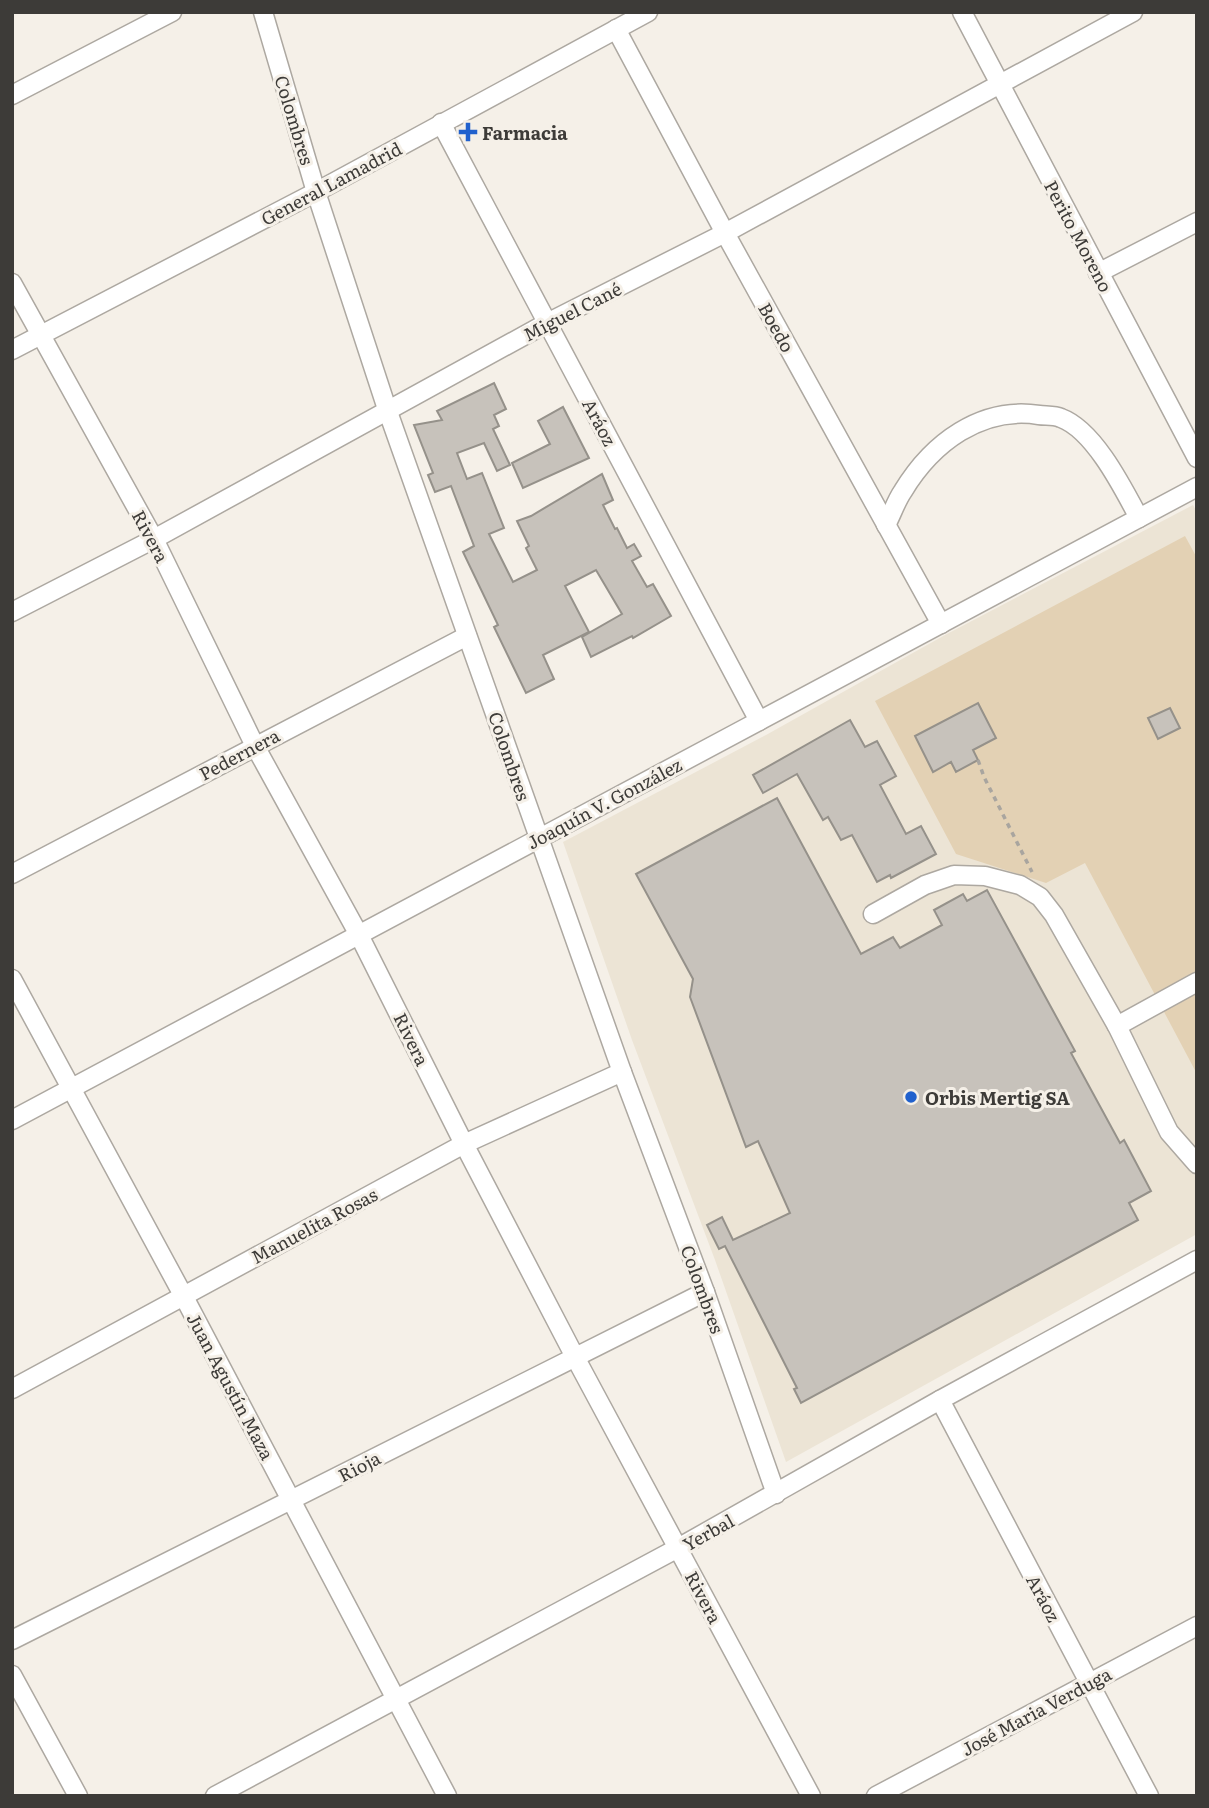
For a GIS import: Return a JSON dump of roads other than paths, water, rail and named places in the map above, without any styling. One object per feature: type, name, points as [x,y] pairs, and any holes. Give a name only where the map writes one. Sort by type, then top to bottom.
[{"type":"street","points":[[12,95],[172,12]]},
{"type":"street","name":"Colombres","points":[[262,12],[316,192],[387,409],[622,1072],[705,1292],[775,1494]]},
{"type":"street","name":"General Lamadrid","points":[[12,350],[316,192],[648,12]]},
{"type":"street","name":"Perito Moreno","points":[[961,12],[1197,458]]},
{"type":"street","name":"Miguel Cané","points":[[12,612],[154,539],[387,409],[547,323],[725,233],[1133,12]]},
{"type":"street","name":"Boedo","points":[[616,29],[725,233],[941,624]]},
{"type":"street","name":"Aráoz","points":[[441,123],[759,721]]},
{"type":"street","points":[[1098,274],[1197,222]]},
{"type":"street","name":"Rivera","points":[[12,283],[154,539],[255,746],[359,935],[575,1357],[811,1796]]},
{"type":"street","points":[[887,525],[903,491],[930,455],[963,429],[995,415],[1027,413],[1062,418],[1089,439],[1110,466],[1139,517]]},
{"type":"street","name":"Joaquín V. González","points":[[12,1120],[1197,487]]},
{"type":"street","name":"Pedernera","points":[[12,874],[467,636]]},
{"type":"street","points":[[873,914],[925,885],[954,875],[985,876],[1020,886],[1040,897],[1054,915],[1117,1026],[1169,1132],[1197,1164]]},
{"type":"street","name":"Juan Agustín Maza","points":[[12,979],[183,1295],[447,1796]]},
{"type":"street","points":[[1117,1026],[1197,982]]},
{"type":"street","name":"Manuelita Rosas","points":[[12,1389],[464,1144],[622,1072]]},
{"type":"street","name":"Yerbal","points":[[215,1796],[678,1548],[1197,1261]]},
{"type":"street","name":"Rioja","points":[[12,1640],[705,1292]]},
{"type":"street","name":"Aráoz","points":[[940,1401],[1149,1796]]},
{"type":"street","name":"José Maria Verduga","points":[[876,1796],[1197,1626]]},
{"type":"street","points":[[12,1675],[78,1796]]},
{"type":"place","name":"Farmacia","points":[[468,132]]},
{"type":"place","name":"Orbis Mertig SA","points":[[911,1097]]}]
